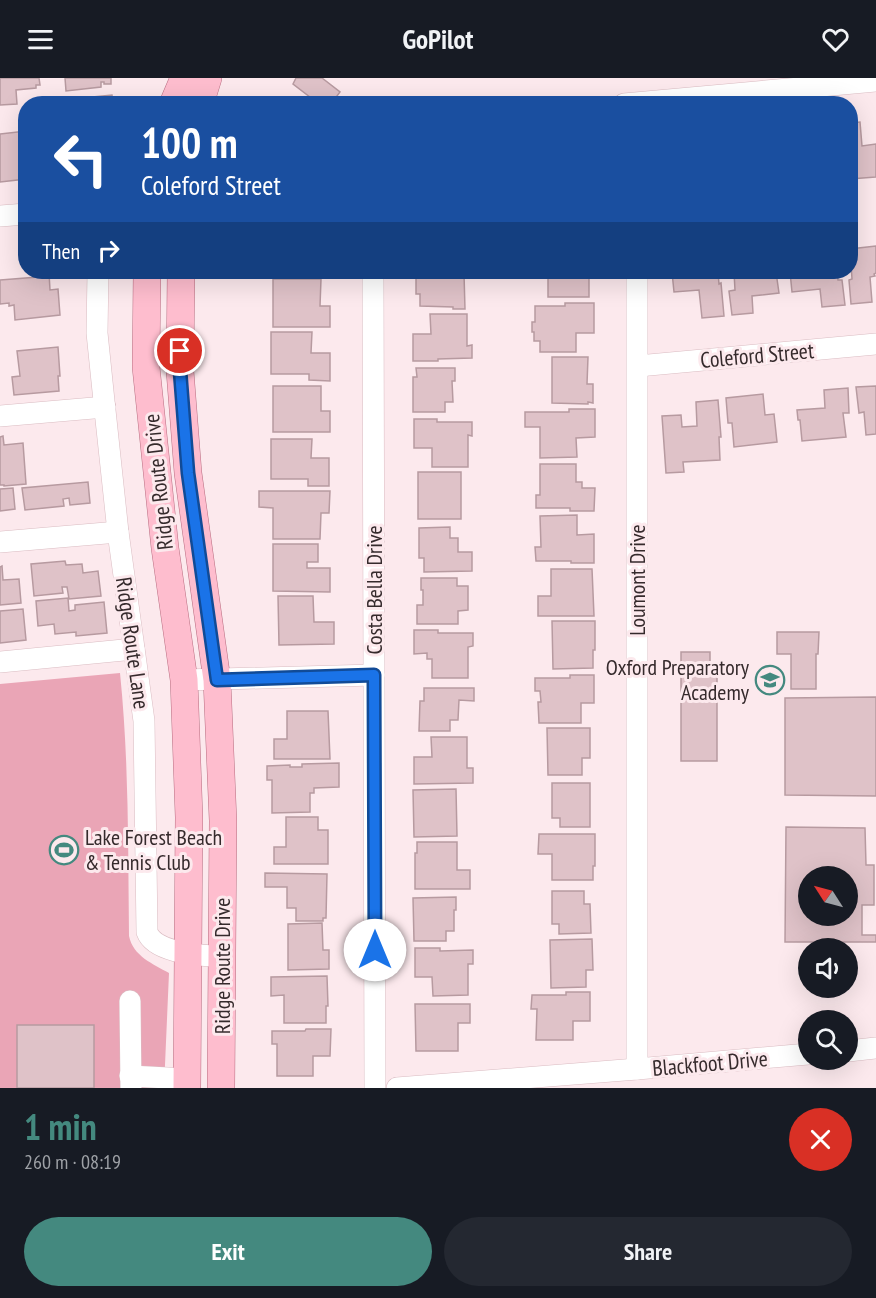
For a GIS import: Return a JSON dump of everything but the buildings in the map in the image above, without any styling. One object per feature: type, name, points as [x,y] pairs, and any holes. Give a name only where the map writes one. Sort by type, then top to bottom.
[{"type":"main road","points":[[175,96],[183,78]]},
{"type":"main road","points":[[202,96],[208,78]]},
{"type":"main road","name":"Ridge Route Drive","points":[[147,279],[146,367],[165,548],[184,680],[189,817],[187,1083]]},
{"type":"main road","name":"Ridge Route Drive","points":[[181,279],[180,371],[188,473],[217,680],[223,821],[221,1088]]},
{"type":"street","points":[[712,96],[876,81]]},
{"type":"street","points":[[0,216],[18,215]]},
{"type":"street","name":"Ridge Route Lane","points":[[98,279],[97,333],[118,532],[144,721],[147,932],[149,937],[158,944],[189,953],[223,957]]},
{"type":"street","name":"Costa Bella Drive","points":[[373,279],[375,1088]]},
{"type":"street","name":"Loumont Drive","points":[[637,279],[638,1070]]},
{"type":"street","name":"Coleford Street","points":[[638,366],[876,344]]},
{"type":"street","points":[[0,416],[105,407]]},
{"type":"street","points":[[0,542],[118,532]]},
{"type":"street","points":[[0,662],[134,649]]},
{"type":"street","points":[[184,680],[374,675]]},
{"type":"street","points":[[130,1001],[131,1082],[187,1083]]},
{"type":"street","points":[[858,1050],[876,1048]]},
{"type":"street","name":"Blackfoot Drive","points":[[397,1088],[638,1070],[798,1055]]},
{"type":"shaded area","name":"Lake Forest Beach & Tennis Club","points":[[120,673],[127,772],[129,936],[139,954],[169,973],[164,1088],[0,1088],[0,684]]},
{"type":"place","name":"Oxford Preparatory Academy","points":[[770,680]]},
{"type":"place","name":"Lake Forest Beach & Tennis Club","points":[[64,850]]},
{"type":"route","points":[[180,351],[188,473],[217,680],[374,675],[375,950]]}]
